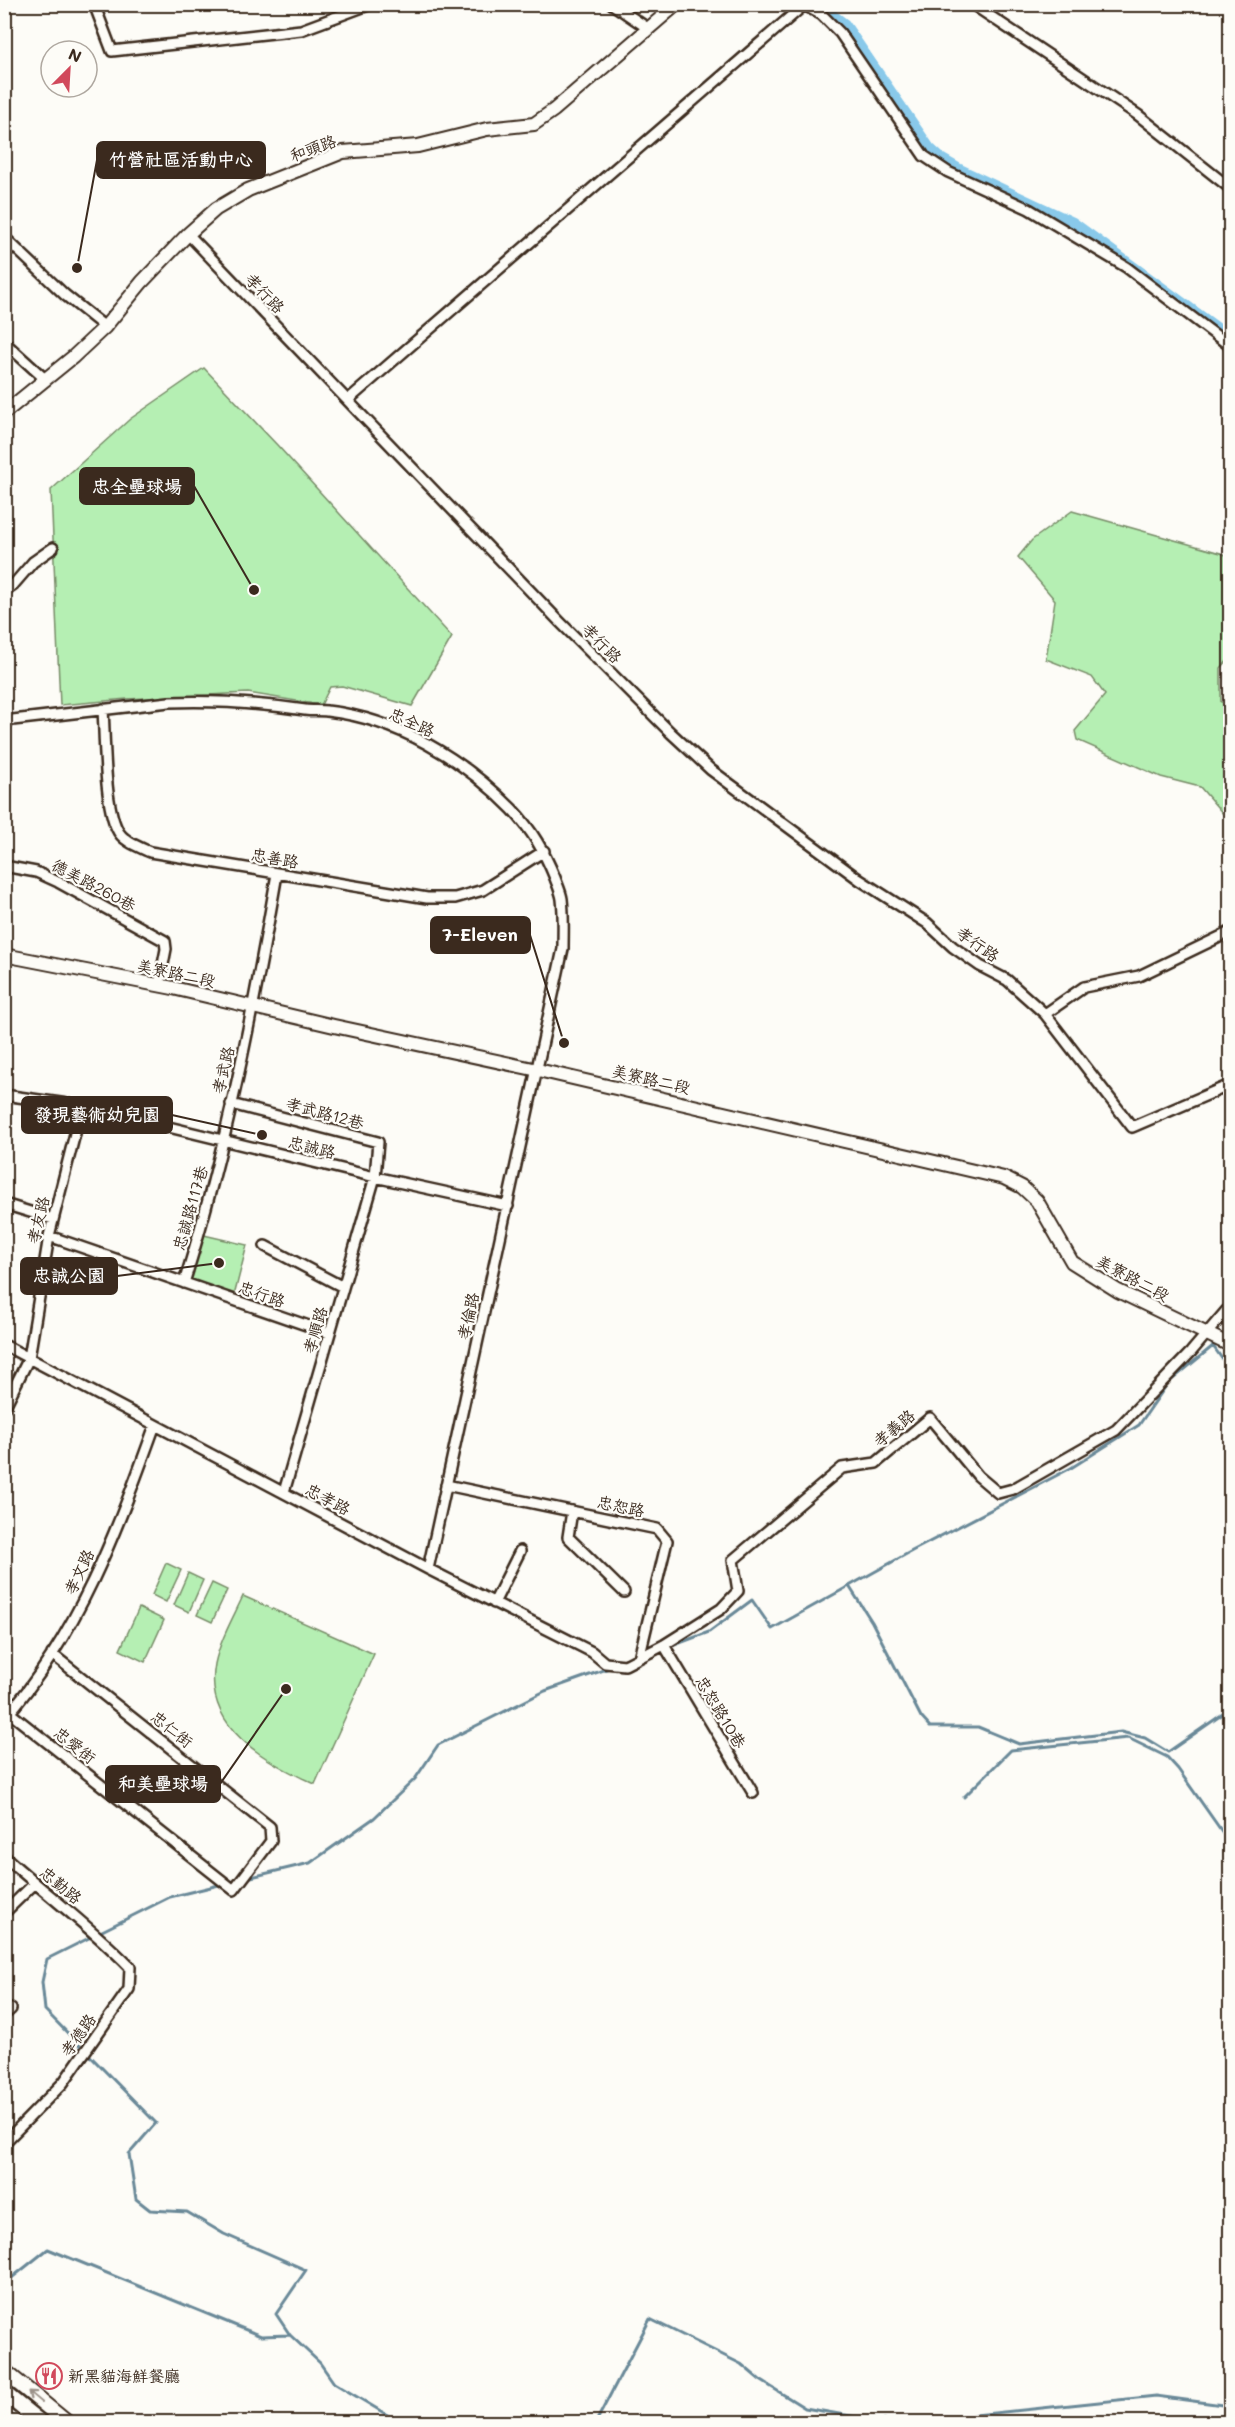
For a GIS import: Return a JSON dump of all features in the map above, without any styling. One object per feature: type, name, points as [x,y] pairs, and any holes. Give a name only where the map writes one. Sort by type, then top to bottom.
[{"type":"main road","points":[[4,2371],[66,2422]]},
{"type":"main road","points":[[4,2393],[40,2422]]},
{"type":"street","points":[[94,4],[112,51],[300,30],[371,4]]},
{"type":"street","points":[[612,4],[649,29]]},
{"type":"street","name":"和頭路","points":[[4,413],[105,327],[142,282],[188,234],[216,209],[248,190],[344,152],[418,146],[487,129],[534,124],[555,110],[677,4]]},
{"type":"street","points":[[972,4],[1138,115],[1230,188]]},
{"type":"street","points":[[348,400],[804,5],[822,15],[840,33],[924,156],[948,172],[1029,209],[1126,267],[1230,346]]},
{"type":"street","name":"孝行路","points":[[188,234],[560,622],[711,770],[860,880],[927,923],[953,947],[980,966],[1007,980],[1045,1014],[1132,1127],[1230,1085]]},
{"type":"street","points":[[4,237],[65,296],[105,327]]},
{"type":"street","points":[[4,342],[45,379]]},
{"type":"street","points":[[4,591],[14,584],[33,562],[53,548]]},
{"type":"street","name":"忠全路","points":[[4,721],[169,702],[248,702],[312,711],[327,710],[366,719],[417,738],[459,764],[495,792],[523,820],[544,851],[562,897],[563,949],[538,1070]]},
{"type":"street","name":"忠善路","points":[[103,709],[110,806],[117,830],[132,844],[150,852],[427,898],[455,898],[483,890],[544,851]]},
{"type":"street","name":"德美路260巷","points":[[4,866],[36,872],[58,882],[165,941],[166,949],[159,986]]},
{"type":"street","name":"孝武路","points":[[223,1141],[254,1006],[277,874]]},
{"type":"street","points":[[1045,1014],[1084,987],[1139,976],[1230,932]]},
{"type":"street","name":"美寮路二段","points":[[4,955],[254,1006],[1004,1178],[1022,1187],[1037,1201],[1072,1262],[1118,1291],[1230,1345]]},
{"type":"street","name":"孝倫路","points":[[428,1569],[538,1070]]},
{"type":"street","name":"忠誠路","points":[[4,1095],[82,1106],[375,1177],[508,1206]]},
{"type":"street","name":"孝武路12巷","points":[[231,1104],[378,1142],[375,1177]]},
{"type":"street","name":"孝友路","points":[[4,1408],[28,1358],[49,1236],[82,1106]]},
{"type":"street","name":"忠誠路117巷","points":[[184,1283],[206,1214],[223,1141]]},
{"type":"street","name":"孝順路","points":[[284,1492],[375,1177]]},
{"type":"street","points":[[4,1204],[53,1218]]},
{"type":"street","name":"忠行路","points":[[49,1236],[329,1333]]},
{"type":"street","points":[[265,1246],[343,1287]]},
{"type":"street","name":"孝義路","points":[[639,1658],[664,1646],[721,1609],[738,1591],[733,1560],[842,1468],[876,1463],[930,1418],[978,1476],[998,1493],[1013,1489],[1116,1430],[1230,1309]]},
{"type":"street","name":"忠孝路","points":[[4,1345],[428,1569],[592,1652],[605,1663],[625,1665],[639,1658]]},
{"type":"street","name":"孝文路","points":[[7,1716],[52,1654],[83,1601],[112,1537],[155,1425]]},
{"type":"street","name":"忠恕路","points":[[446,1485],[657,1529],[667,1541],[639,1658]]},
{"type":"street","points":[[572,1511],[568,1538],[624,1592]]},
{"type":"street","points":[[494,1603],[520,1551]]},
{"type":"street","name":"忠恕路10巷","points":[[664,1646],[753,1793]]},
{"type":"street","name":"忠仁街","points":[[52,1654],[270,1827],[271,1841],[234,1890]]},
{"type":"street","name":"忠愛街","points":[[7,1716],[234,1890]]},
{"type":"street","name":"忠勤路","points":[[4,1856],[34,1884],[100,1936]]},
{"type":"street","points":[[4,1913],[34,1884]]},
{"type":"street","name":"孝德路","points":[[4,2143],[63,2084],[129,1989],[130,1967],[100,1936]]},
{"type":"green space","points":[[204,368],[452,637],[412,706],[342,686],[330,687],[321,705],[248,693],[60,705],[51,490],[130,419]]},
{"type":"green space","points":[[1072,511],[1224,554],[1230,559],[1230,658],[1221,668],[1221,702],[1230,701],[1230,822],[1200,787],[1161,777],[1077,740],[1075,731],[1105,695],[1092,677],[1046,659],[1055,600],[1018,557],[1032,540]]},
{"type":"green space","points":[[204,1235],[247,1245],[234,1296],[189,1281]]},
{"type":"green space","points":[[166,1563],[181,1570],[166,1602],[152,1595]]},
{"type":"green space","points":[[188,1573],[203,1580],[189,1612],[174,1605]]},
{"type":"green space","points":[[212,1583],[227,1590],[212,1622],[197,1615]]},
{"type":"green space","points":[[243,1596],[374,1654],[315,1784],[277,1765],[242,1740],[228,1724],[219,1707],[214,1687],[215,1664],[223,1638]]},
{"type":"green space","points":[[139,1608],[164,1620],[145,1662],[120,1650]]},
{"type":"waterway","points":[[819,4],[845,24],[930,148],[941,158],[1073,222],[1230,337]]},
{"type":"waterway","points":[[669,1647],[709,1632],[752,1600],[772,1629],[912,1551],[1071,1468],[1139,1425],[1168,1383],[1213,1346],[1230,1370]]},
{"type":"waterway","points":[[849,1586],[872,1622],[921,1717],[930,1727],[978,1727],[1019,1744],[1121,1732],[1145,1738],[1168,1752],[1230,1709]]},
{"type":"waterway","points":[[247,1878],[310,1863],[374,1818],[415,1779],[438,1745],[545,1691],[612,1667]]},
{"type":"waterway","points":[[964,1797],[1011,1750],[1128,1738],[1167,1757],[1230,1843]]},
{"type":"waterway","points":[[98,1933],[170,1897],[223,1884]]},
{"type":"waterway","points":[[93,1936],[47,1959],[42,1982],[45,2010],[156,2123],[129,2154],[136,2199],[150,2210],[187,2212],[224,2234],[306,2270],[276,2314],[290,2335]]},
{"type":"waterway","points":[[4,2284],[48,2249],[261,2336],[290,2335],[320,2363],[334,2383],[399,2422]]},
{"type":"waterway","points":[[596,2422],[650,2319],[741,2364],[760,2380],[805,2408],[879,2421],[918,2421],[1156,2396],[1230,2406]]},
{"type":"place","name":"竹營社區活動中心","points":[[77,268]]},
{"type":"place","name":"忠全壘球場","points":[[254,590]]},
{"type":"place","name":"7-Eleven","points":[[564,1043]]},
{"type":"place","name":"發現藝術幼兒園","points":[[262,1135]]},
{"type":"place","name":"忠誠公園","points":[[219,1263]]},
{"type":"place","name":"和美壘球場","points":[[286,1689]]},
{"type":"place","name":"新黑貓海鮮餐廳","points":[[49,2376]]}]
